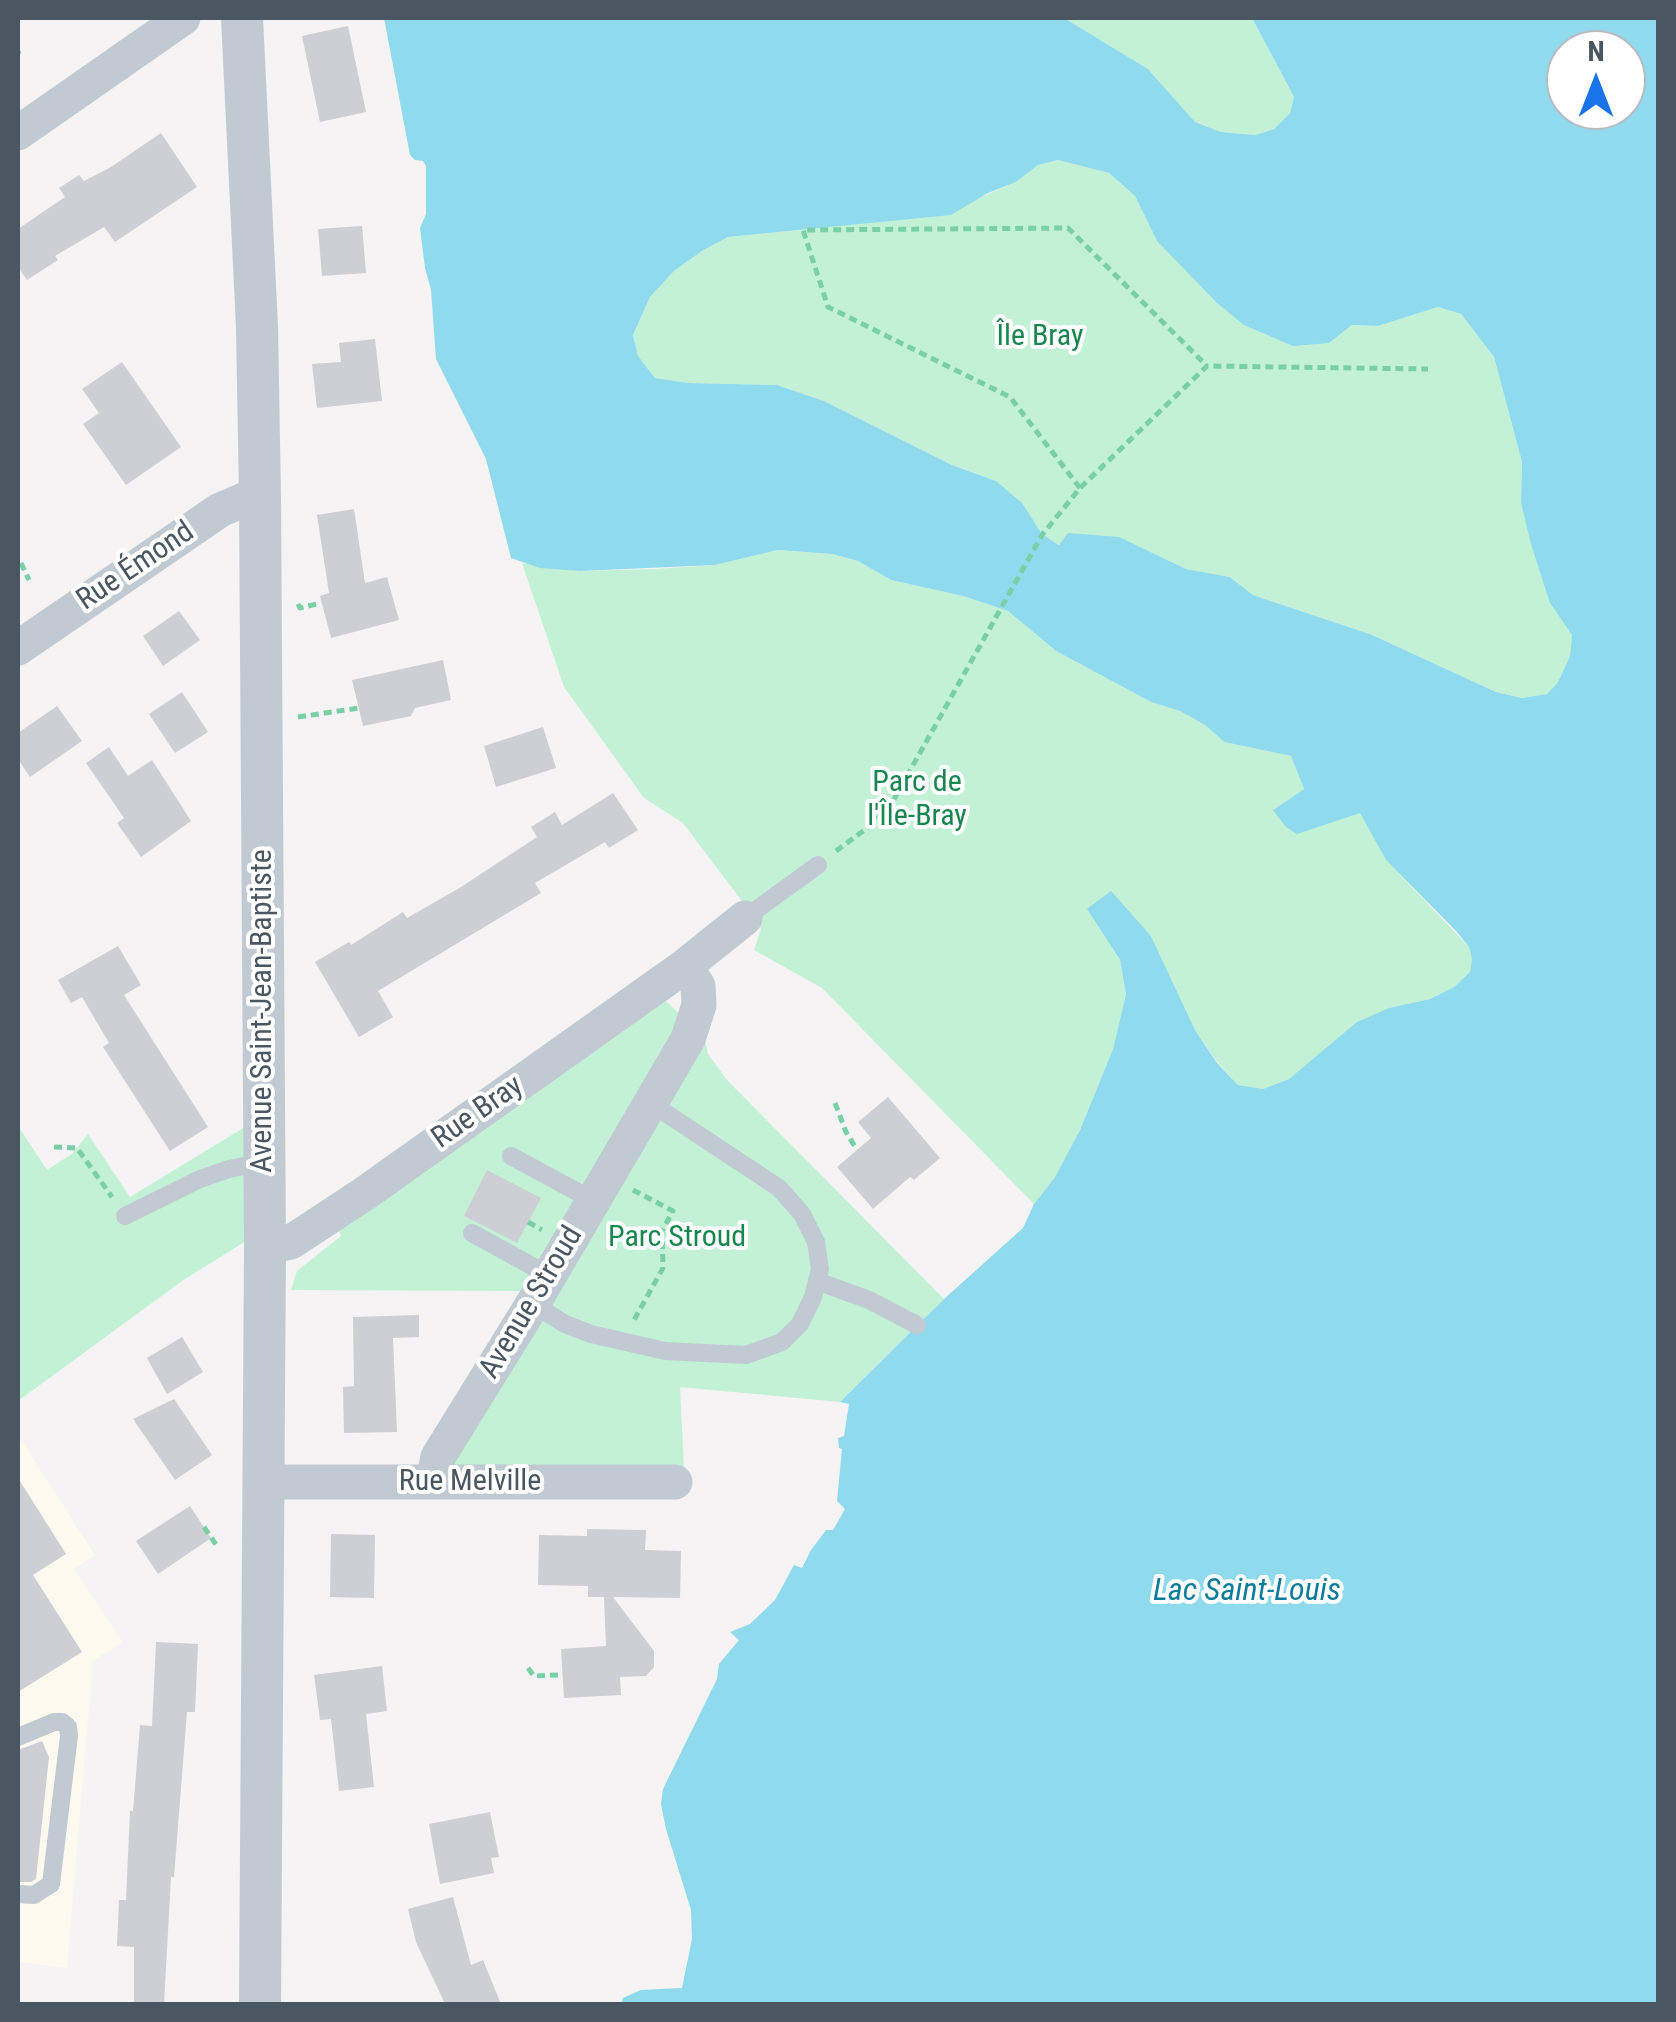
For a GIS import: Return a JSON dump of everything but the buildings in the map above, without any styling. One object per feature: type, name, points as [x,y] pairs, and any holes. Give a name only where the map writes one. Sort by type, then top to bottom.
[{"type":"street","points":[[18,133],[183,18]]},
{"type":"street","name":"Avenue Saint-Jean-Baptiste","points":[[242,18],[260,497],[265,1247],[260,2004]]},
{"type":"street","name":"Rue Émond","points":[[18,648],[220,510],[246,498],[260,497]]},
{"type":"street","name":"Rue Bray","points":[[265,1247],[291,1242],[318,1226],[686,966],[745,918]]},
{"type":"street","name":"Avenue Stroud","points":[[433,1482],[438,1456],[688,1039],[699,1005],[698,986],[686,966]]},
{"type":"street","name":"Rue Melville","points":[[264,1482],[675,1482]]},
{"type":"lane","points":[[745,918],[818,865]]},
{"type":"lane","points":[[472,1233],[541,1290],[564,1324],[622,1343],[665,1351],[733,1355],[782,1342],[800,1324],[817,1281],[820,1269],[811,1228],[778,1188],[652,1104]]},
{"type":"lane","points":[[511,1156],[601,1189]]},
{"type":"lane","points":[[125,1216],[200,1179],[264,1162]]},
{"type":"lane","points":[[817,1281],[869,1300],[917,1326]]},
{"type":"lane","points":[[18,1737],[54,1722],[68,1727],[69,1736],[50,1884],[34,1895],[18,1894]]},
{"type":"path","points":[[1080,488],[1010,396],[828,307],[803,230],[1068,228],[1207,366],[1428,369]]},
{"type":"path","points":[[818,865],[870,826],[893,801],[1042,534],[1080,488],[1207,366]]},
{"type":"path","points":[[21,562],[29,580]]},
{"type":"path","points":[[295,596],[300,608],[322,602]]},
{"type":"path","points":[[282,720],[359,708]]},
{"type":"path","points":[[835,1103],[857,1150]]},
{"type":"path","points":[[54,1147],[77,1148],[125,1216]]},
{"type":"path","points":[[601,1189],[673,1211],[662,1231],[662,1268],[622,1343]]},
{"type":"path","points":[[204,1527],[217,1546]]},
{"type":"path","points":[[528,1668],[534,1676],[558,1675]]},
{"type":"shaded area","points":[[18,1435],[95,1555],[74,1569],[123,1642],[93,1661],[67,1968],[18,1962]]},
{"type":"green space","points":[[1064,18],[1252,18],[1294,97],[1290,113],[1274,129],[1255,135],[1221,132],[1195,122],[1148,69]]},
{"type":"green space","name":"Île Bray","points":[[1058,160],[1109,173],[1135,196],[1157,241],[1329,343],[1352,325],[1378,326],[1438,307],[1461,314],[1494,357],[1522,462],[1521,503],[1550,602],[1572,635],[1570,656],[1558,682],[1547,694],[1522,698],[1496,692],[1370,634],[1253,595],[1230,577],[1186,569],[1119,538],[1060,545],[1042,535],[1022,504],[996,481],[952,465],[824,401],[777,385],[688,383],[655,378],[638,356],[633,335],[650,297],[674,271],[728,237],[811,229],[970,202],[1016,182],[1038,165]]},
{"type":"green space","name":"Parc de l'Île-Bray","points":[[778,550],[832,554],[858,561],[891,580],[1008,611],[1056,651],[1151,702],[1180,711],[1224,742],[1291,756],[1304,789],[1274,809],[1336,820],[1360,812],[1386,860],[1469,947],[1470,972],[1454,987],[1430,999],[1389,1008],[1289,1079],[1263,1089],[1238,1085],[1195,1030],[1151,936],[1087,909],[1120,960],[1126,994],[1113,1049],[1080,1130],[1055,1177],[1034,1204],[822,988],[754,950],[761,929],[751,913],[683,823],[644,798],[564,687],[522,563],[580,571],[655,569],[715,565]]},
{"type":"green space","name":"Parc Stroud","points":[[666,1001],[705,1039],[708,1054],[727,1080],[944,1299],[840,1402],[680,1387],[684,1471],[452,1467],[521,1291],[291,1290],[297,1271],[341,1236],[339,1231]]},
{"type":"green space","points":[[18,1126],[47,1170],[72,1154],[88,1134],[130,1197],[245,1127],[246,1241],[182,1281],[18,1401]]},
{"type":"water","name":"Lac Saint-Louis","points":[[384,18],[1064,18],[1148,69],[1195,122],[1221,132],[1255,135],[1274,129],[1290,113],[1294,97],[1252,18],[1658,18],[1658,2004],[621,2004],[623,1998],[641,1990],[682,1988],[692,1939],[691,1910],[666,1829],[661,1804],[663,1789],[717,1679],[719,1664],[739,1640],[730,1632],[750,1624],[775,1600],[794,1565],[802,1568],[811,1550],[826,1530],[833,1530],[845,1509],[837,1501],[842,1449],[838,1438],[844,1436],[849,1404],[840,1402],[1023,1228],[1080,1130],[1113,1049],[1126,994],[1120,960],[1087,909],[1111,891],[1151,936],[1195,1030],[1217,1063],[1238,1085],[1263,1089],[1289,1079],[1357,1022],[1389,1008],[1430,999],[1454,987],[1470,972],[1472,959],[1469,947],[1457,932],[1386,860],[1360,813],[1297,834],[1286,827],[1273,810],[1304,789],[1291,756],[1224,742],[1180,711],[1151,702],[1056,651],[1008,611],[891,580],[858,561],[832,554],[778,550],[715,565],[580,571],[540,568],[511,558],[486,459],[436,359],[431,290],[420,228],[426,214],[426,166],[410,155]],"holes":[[[1058,160],[1109,173],[1135,196],[1157,241],[1217,303],[1244,325],[1293,346],[1329,343],[1352,325],[1378,326],[1438,307],[1461,314],[1494,357],[1522,462],[1521,503],[1531,544],[1550,603],[1572,635],[1570,656],[1558,682],[1547,694],[1522,698],[1496,692],[1370,634],[1253,595],[1230,577],[1186,569],[1119,537],[1068,533],[1059,545],[1042,534],[1022,503],[996,481],[952,465],[824,401],[777,385],[688,383],[655,378],[638,356],[633,335],[650,297],[674,271],[728,237],[951,215],[1016,182],[1038,165]]]}]
